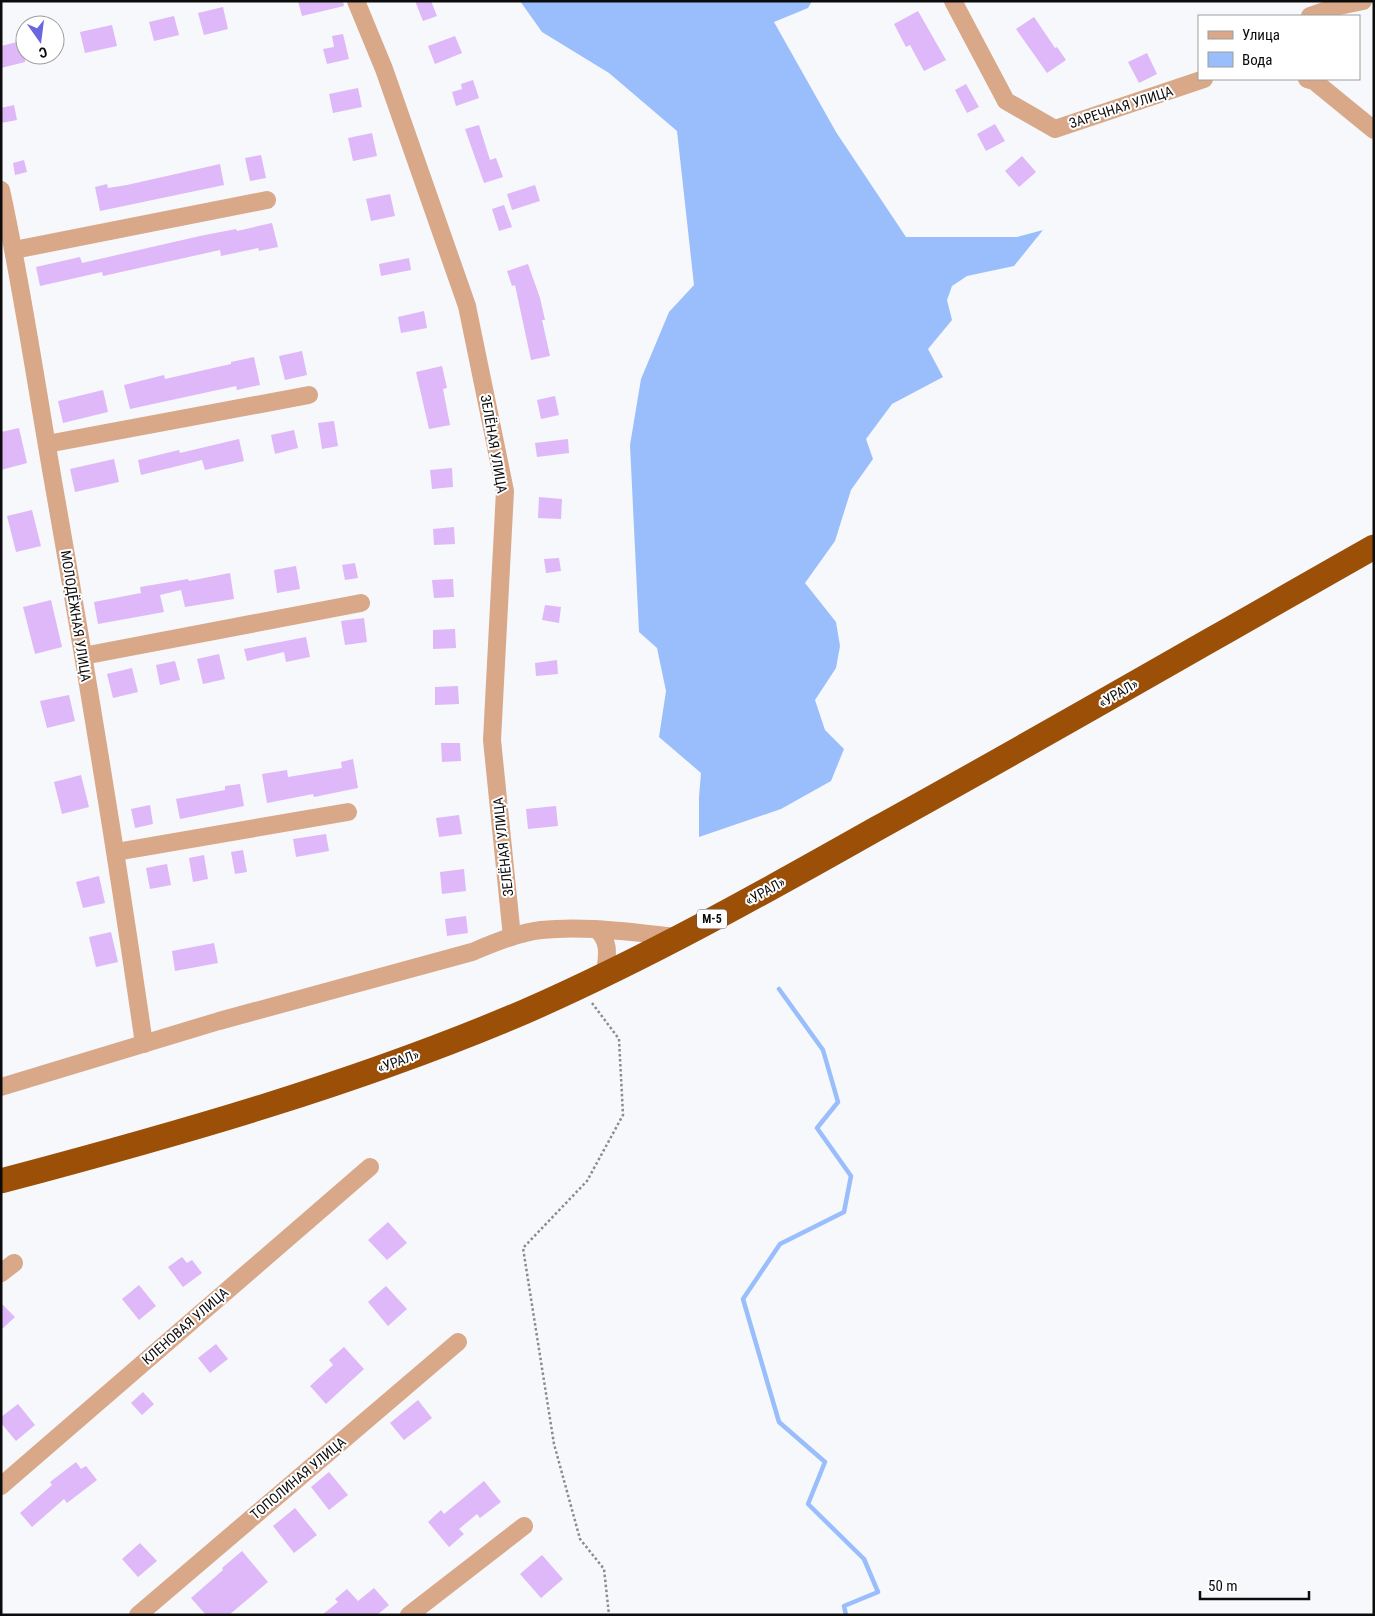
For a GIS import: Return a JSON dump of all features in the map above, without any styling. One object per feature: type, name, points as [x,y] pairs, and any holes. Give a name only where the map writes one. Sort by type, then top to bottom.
[{"type":"highway","name":"«УРАЛ»","points":[[1,1181],[206,1123],[364,1073],[464,1036],[605,974],[679,937],[988,767],[1374,547]]},
{"type":"street","name":"ЗЕЛЁНАЯ УЛИЦА","points":[[356,1],[384,69],[467,306],[505,490],[492,740],[512,937]]},
{"type":"street","name":"ЗАРЕЧНАЯ УЛИЦА","points":[[953,1],[1006,101],[1055,128],[1201,80]]},
{"type":"street","points":[[1313,15],[1339,6],[1363,1]]},
{"type":"street","points":[[1310,80],[1359,116],[1374,130]]},
{"type":"street","name":"МОЛОДЁЖНАЯ УЛИЦА","points":[[1,190],[14,250],[116,852],[144,1044]]},
{"type":"street","points":[[14,250],[266,200]]},
{"type":"street","points":[[47,444],[309,395]]},
{"type":"street","points":[[83,656],[362,602]]},
{"type":"street","points":[[116,852],[348,812]]},
{"type":"street","points":[[1,1087],[219,1022],[472,952],[512,937],[540,930],[564,928],[596,929],[679,937]]},
{"type":"street","points":[[596,929],[602,933],[606,942],[608,954],[605,974]]},
{"type":"street","name":"КЛЕНОВАЯ УЛИЦА","points":[[1,1486],[370,1167]]},
{"type":"street","name":"ТОПОЛИНАЯ УЛИЦА","points":[[138,1615],[458,1342]]},
{"type":"street","points":[[409,1615],[524,1526]]},
{"type":"path","points":[[579,986],[619,1039],[623,1115],[587,1181],[523,1248],[554,1444],[580,1540],[604,1569],[610,1615]]},
{"type":"water","points":[[520,1],[812,1],[808,8],[774,22],[836,132],[906,237],[1017,237],[1043,230],[1014,266],[967,276],[952,286],[947,300],[952,320],[928,349],[943,377],[892,404],[866,439],[873,459],[851,490],[835,541],[805,583],[836,622],[840,646],[836,668],[815,700],[825,730],[844,749],[831,781],[781,809],[699,837],[701,773],[659,737],[666,691],[657,648],[639,632],[630,445],[641,379],[669,312],[694,285],[677,131],[609,73],[542,32]]},
{"type":"building","points":[[298,1],[343,1],[344,6],[302,16]]},
{"type":"building","points":[[415,1],[431,1],[437,16],[423,21]]},
{"type":"building","points":[[223,7],[228,29],[204,35],[198,13]]},
{"type":"building","points":[[918,11],[946,60],[924,71],[910,45],[906,47],[894,24]]},
{"type":"building","points":[[174,16],[179,35],[154,41],[149,22]]},
{"type":"building","points":[[1034,17],[1055,48],[1057,47],[1066,60],[1047,73],[1016,29]]},
{"type":"building","points":[[112,25],[117,46],[85,53],[80,32]]},
{"type":"building","points":[[343,34],[349,59],[327,64],[323,49],[334,47],[332,36]]},
{"type":"building","points":[[455,36],[462,53],[435,64],[428,46]]},
{"type":"building","points":[[15,42],[15,64],[1,68],[1,46]]},
{"type":"building","points":[[1147,53],[1157,74],[1139,83],[1128,62]]},
{"type":"building","points":[[473,80],[479,98],[456,106],[452,92],[462,89],[461,84]]},
{"type":"building","points":[[966,84],[979,107],[967,113],[955,90]]},
{"type":"building","points":[[358,88],[362,107],[333,113],[329,94]]},
{"type":"building","points":[[14,105],[17,120],[1,123],[1,108]]},
{"type":"building","points":[[995,124],[1005,141],[986,151],[977,134]]},
{"type":"building","points":[[479,125],[490,160],[496,158],[503,177],[484,183],[465,129]]},
{"type":"building","points":[[372,133],[377,156],[353,161],[348,138]]},
{"type":"building","points":[[261,155],[266,178],[250,181],[245,158]]},
{"type":"building","points":[[1022,156],[1036,172],[1019,187],[1005,171]]},
{"type":"building","points":[[24,160],[27,172],[15,175],[13,163]]},
{"type":"building","points":[[220,164],[224,185],[100,211],[95,187],[107,184],[108,188],[127,185]]},
{"type":"building","points":[[535,185],[540,201],[512,210],[507,194]]},
{"type":"building","points":[[390,194],[395,216],[371,221],[366,199]]},
{"type":"building","points":[[504,205],[512,227],[499,231],[492,209]]},
{"type":"building","points":[[272,223],[278,247],[259,251],[258,248],[221,256],[220,250],[103,276],[102,272],[40,286],[36,267],[80,257],[82,263],[200,236],[236,229],[237,231]]},
{"type":"building","points":[[409,258],[411,270],[381,276],[379,264]]},
{"type":"building","points":[[528,264],[540,298],[545,320],[542,320],[550,356],[531,360],[515,285],[512,286],[507,271]]},
{"type":"building","points":[[424,311],[427,328],[401,333],[398,317]]},
{"type":"building","points":[[302,351],[307,375],[285,380],[279,356]]},
{"type":"building","points":[[254,357],[260,385],[237,390],[236,386],[130,409],[124,385],[164,375],[165,379]]},
{"type":"building","points":[[442,366],[447,388],[443,389],[450,425],[429,429],[416,372]]},
{"type":"building","points":[[103,390],[108,412],[63,423],[58,401]]},
{"type":"building","points":[[555,396],[559,415],[541,419],[537,400]]},
{"type":"building","points":[[334,421],[338,446],[322,449],[318,423]]},
{"type":"building","points":[[19,428],[27,463],[1,470],[1,432]]},
{"type":"building","points":[[294,430],[298,448],[275,454],[271,435]]},
{"type":"building","points":[[239,439],[244,461],[205,470],[202,460],[141,475],[138,460],[179,450],[180,453]]},
{"type":"building","points":[[568,439],[569,453],[537,457],[535,443]]},
{"type":"building","points":[[114,459],[119,482],[75,492],[70,469]]},
{"type":"building","points":[[452,468],[453,487],[432,489],[430,470]]},
{"type":"building","points":[[539,497],[562,499],[561,519],[538,518]]},
{"type":"building","points":[[32,510],[41,546],[16,552],[7,516]]},
{"type":"building","points":[[454,527],[455,544],[434,545],[433,529]]},
{"type":"building","points":[[559,558],[561,571],[546,573],[544,559]]},
{"type":"building","points":[[355,563],[358,578],[345,580],[342,565]]},
{"type":"building","points":[[296,566],[300,589],[277,593],[274,570]]},
{"type":"building","points":[[230,573],[234,599],[185,607],[181,590],[160,595],[164,612],[98,624],[94,602],[141,593],[140,587],[188,579],[189,581]]},
{"type":"building","points":[[453,579],[454,597],[434,598],[432,580]]},
{"type":"building","points":[[51,600],[62,647],[35,654],[23,607]]},
{"type":"building","points":[[545,605],[561,607],[559,623],[542,620]]},
{"type":"building","points":[[364,618],[367,642],[345,645],[341,621]]},
{"type":"building","points":[[455,629],[456,648],[433,649],[433,630]]},
{"type":"building","points":[[306,637],[310,657],[286,662],[284,652],[247,661],[244,649]]},
{"type":"building","points":[[219,654],[225,679],[203,684],[197,659]]},
{"type":"building","points":[[557,660],[558,674],[536,676],[535,663]]},
{"type":"building","points":[[175,661],[180,680],[160,685],[156,665]]},
{"type":"building","points":[[132,668],[138,692],[113,698],[107,674]]},
{"type":"building","points":[[458,686],[459,704],[435,705],[435,687]]},
{"type":"building","points":[[69,695],[75,721],[47,728],[40,701]]},
{"type":"building","points":[[441,743],[460,743],[461,761],[442,762]]},
{"type":"building","points":[[353,759],[358,788],[314,797],[313,794],[267,803],[262,774],[287,770],[288,777],[342,768],[341,762]]},
{"type":"building","points":[[81,775],[89,807],[62,814],[54,782]]},
{"type":"building","points":[[240,784],[244,806],[180,819],[176,799],[225,790],[225,786]]},
{"type":"building","points":[[150,805],[153,824],[135,828],[131,809]]},
{"type":"building","points":[[556,806],[558,826],[528,829],[526,809]]},
{"type":"building","points":[[459,815],[462,834],[439,837],[436,818]]},
{"type":"building","points":[[326,834],[329,851],[296,857],[293,839]]},
{"type":"building","points":[[243,850],[247,872],[235,874],[231,852]]},
{"type":"building","points":[[204,855],[208,879],[193,882],[189,858]]},
{"type":"building","points":[[167,864],[171,885],[150,889],[146,868]]},
{"type":"building","points":[[464,869],[466,891],[442,894],[440,872]]},
{"type":"building","points":[[99,876],[105,903],[83,908],[76,882]]},
{"type":"building","points":[[466,916],[468,933],[447,936],[445,919]]},
{"type":"building","points":[[111,932],[118,962],[96,967],[89,937]]},
{"type":"building","points":[[214,943],[218,963],[175,971],[172,951]]},
{"type":"building","points":[[388,1222],[407,1243],[387,1260],[368,1240]]},
{"type":"building","points":[[182,1257],[187,1263],[192,1260],[202,1273],[183,1287],[168,1267]]},
{"type":"building","points":[[139,1285],[156,1306],[139,1320],[122,1299]]},
{"type":"building","points":[[386,1286],[407,1309],[388,1326],[368,1302]]},
{"type":"building","points":[[1,1303],[15,1317],[1,1330]]},
{"type":"building","points":[[216,1344],[228,1359],[210,1373],[198,1358]]},
{"type":"building","points":[[344,1347],[364,1369],[326,1404],[310,1386],[333,1365],[329,1360]]},
{"type":"building","points":[[143,1392],[154,1404],[142,1415],[131,1403]]},
{"type":"building","points":[[418,1400],[432,1418],[404,1440],[390,1423]]},
{"type":"building","points":[[18,1404],[35,1425],[16,1441],[1,1423],[1,1417]]},
{"type":"building","points":[[76,1462],[81,1469],[86,1466],[97,1480],[67,1503],[64,1499],[32,1527],[20,1513],[52,1485],[50,1482]]},
{"type":"building","points":[[329,1472],[348,1495],[329,1510],[311,1487]]},
{"type":"building","points":[[484,1481],[501,1502],[480,1518],[477,1514],[459,1529],[464,1534],[449,1547],[428,1522],[441,1510],[444,1514]]},
{"type":"building","points":[[295,1508],[317,1535],[294,1553],[273,1526]]},
{"type":"building","points":[[140,1543],[157,1561],[138,1577],[122,1559]]},
{"type":"building","points":[[242,1551],[268,1582],[229,1615],[206,1615],[191,1598]]},
{"type":"building","points":[[542,1555],[563,1579],[541,1598],[520,1574]]},
{"type":"building","points":[[374,1588],[389,1605],[377,1615],[322,1615],[338,1602],[335,1599],[347,1589],[358,1601]]},
{"type":"waterway","points":[[779,989],[823,1050],[838,1102],[817,1128],[851,1176],[844,1212],[780,1244],[743,1299],[779,1422],[825,1462],[808,1504],[864,1559],[878,1592],[844,1606],[846,1615]]}]
